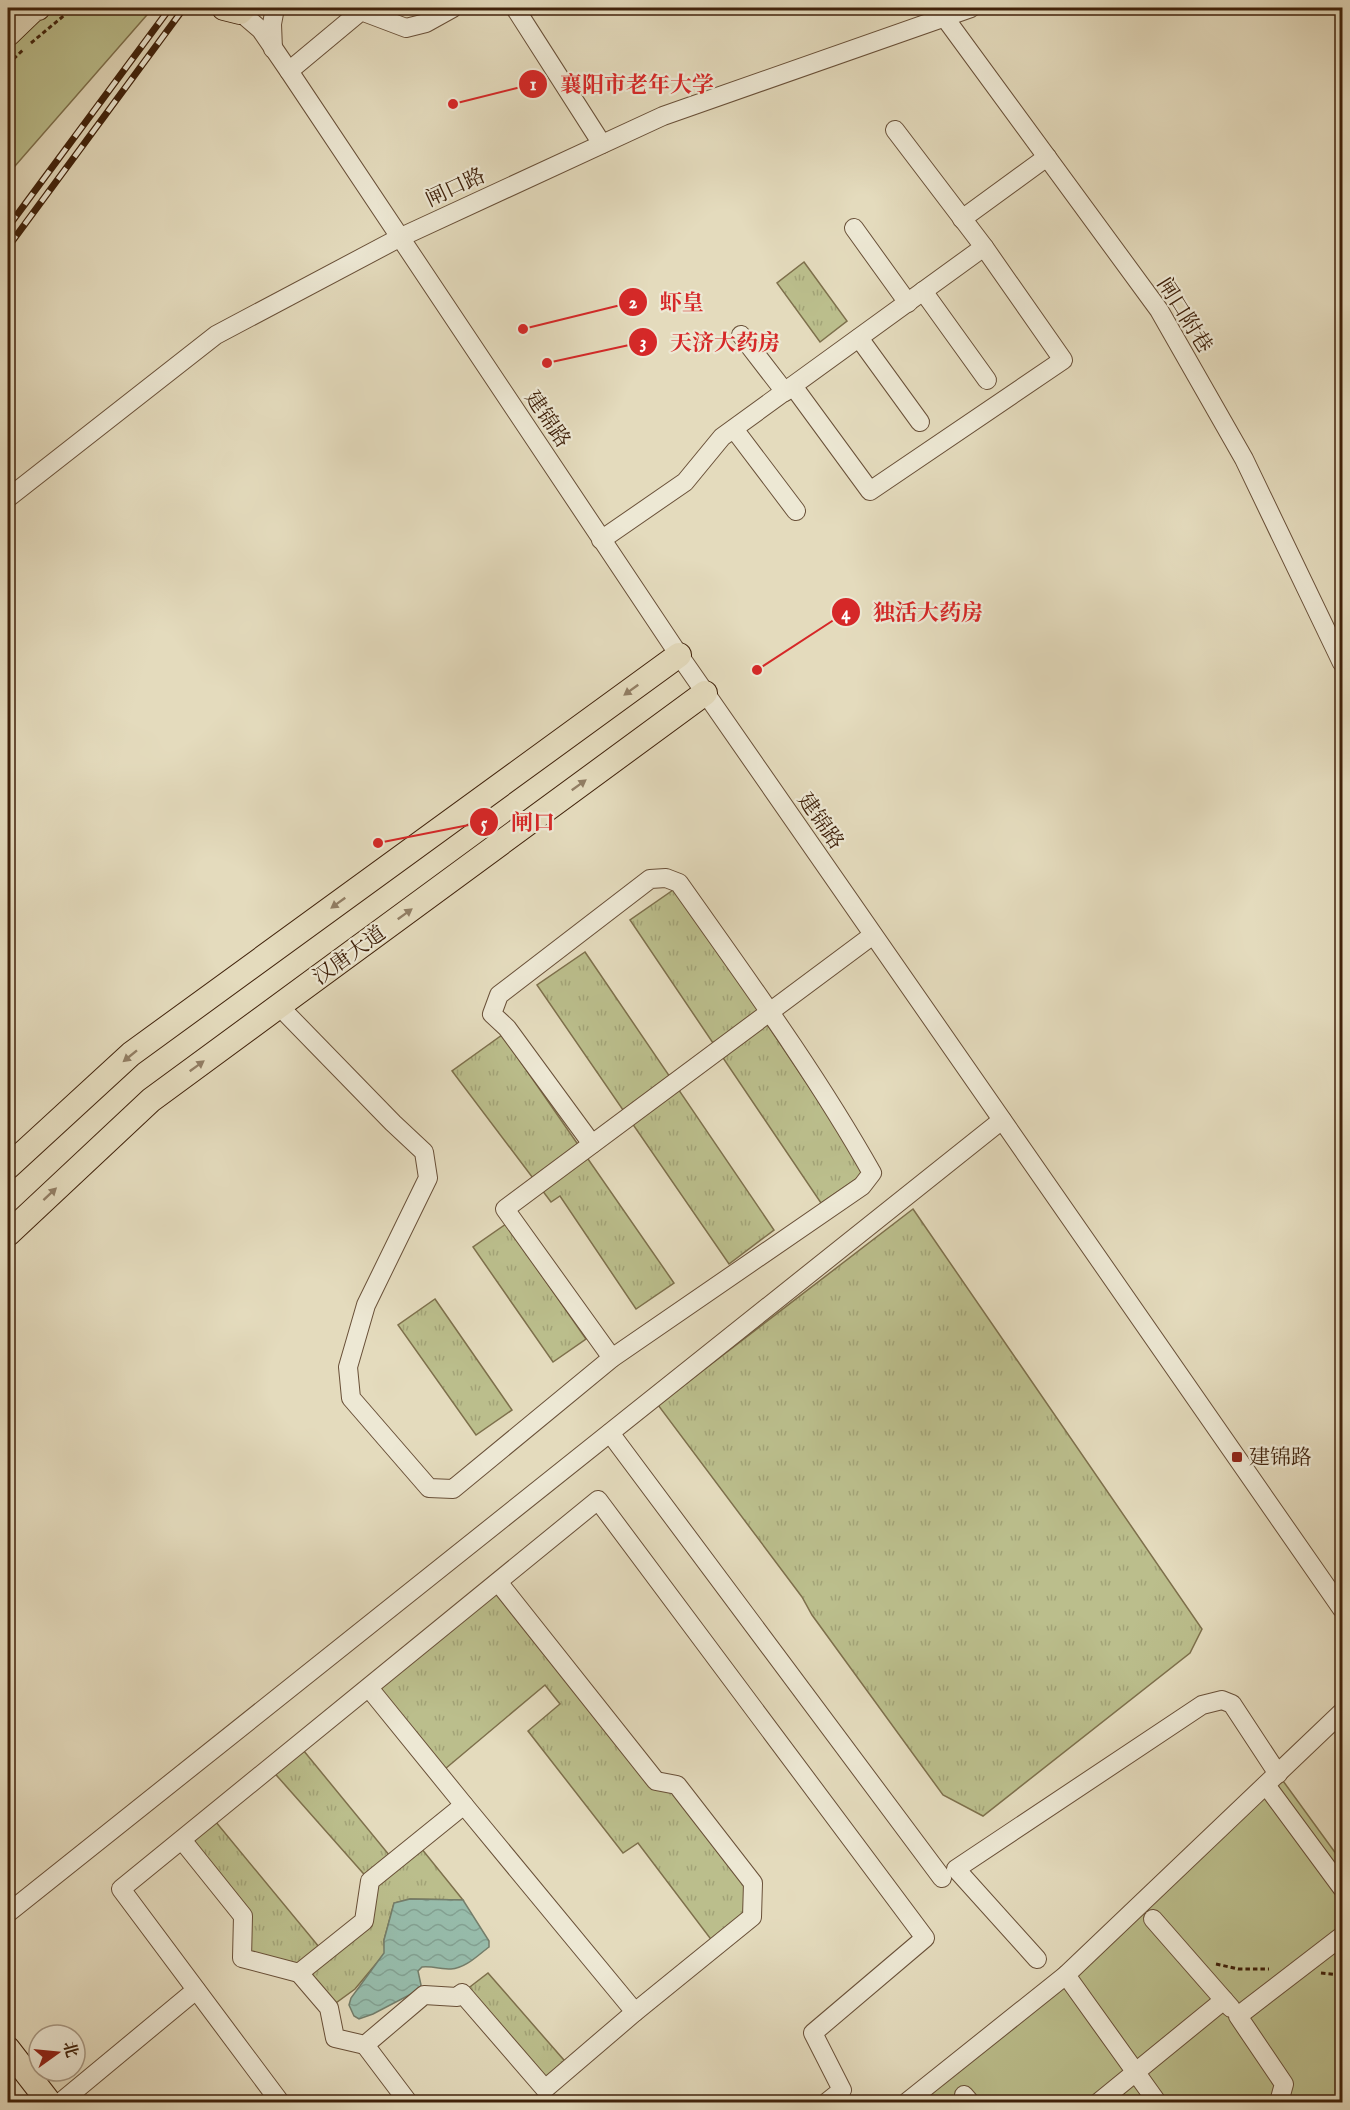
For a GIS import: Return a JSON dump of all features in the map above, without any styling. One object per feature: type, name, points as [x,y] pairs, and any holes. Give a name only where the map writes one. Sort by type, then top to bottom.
[{"type":"main road","points":[[8,33],[35,8],[38,8]]},
{"type":"main road","points":[[8,1167],[131,1054],[679,655]]},
{"type":"main road","name":"汉唐大道","points":[[8,1234],[152,1100],[705,693]]},
{"type":"main road","points":[[8,2049],[49,2103]]},
{"type":"street","points":[[273,51],[272,24],[275,8]]},
{"type":"street","points":[[289,71],[361,9],[406,28],[426,23],[453,8]]},
{"type":"street","points":[[515,8],[602,144]]},
{"type":"street","name":"闸口路","points":[[8,498],[216,335],[399,238],[663,116],[971,8]]},
{"type":"street","name":"建锦路","points":[[236,9],[261,30],[273,51],[373,194],[399,238],[705,693],[1342,1609]]},
{"type":"street","name":"闸口附巷","points":[[945,18],[1159,310],[1244,459],[1342,663]]},
{"type":"street","points":[[741,334],[789,389],[870,491],[1063,360],[984,247],[895,130]]},
{"type":"street","points":[[962,219],[1047,157]]},
{"type":"street","points":[[854,228],[908,303]]},
{"type":"street","points":[[601,540],[685,482],[722,437],[984,247]]},
{"type":"street","points":[[923,291],[987,380]]},
{"type":"street","points":[[860,338],[920,422]]},
{"type":"street","points":[[734,429],[796,511]]},
{"type":"street","points":[[279,1006],[424,1152],[428,1178],[366,1305],[348,1367],[351,1398],[429,1488],[453,1489],[612,1358],[862,1186],[872,1173],[841,1118],[770,1012],[679,883],[666,878],[650,879],[499,995],[492,1014],[507,1028],[592,1144]]},
{"type":"street","points":[[612,1358],[506,1209],[873,935]]},
{"type":"street","points":[[8,1913],[1002,1120]]},
{"type":"street","points":[[610,1433],[942,1878]]},
{"type":"street","points":[[280,2103],[121,1890],[598,1500],[925,1938],[813,2033],[842,2090],[827,2103]]},
{"type":"street","points":[[365,2044],[424,1995],[457,1997],[462,1993],[545,2088],[752,1917],[753,1883],[677,1785],[656,1781],[498,1582]]},
{"type":"street","points":[[369,1688],[635,2012]]},
{"type":"street","points":[[1037,1959],[956,1869],[1202,1706],[1212,1702],[1222,1700],[1232,1704],[1272,1779],[1342,1888]]},
{"type":"street","points":[[907,2103],[1066,1975],[1342,1712]]},
{"type":"street","points":[[299,1973],[364,1921],[370,1881],[464,1805]]},
{"type":"street","points":[[182,1840],[243,1916],[242,1958],[299,1973],[329,2008],[335,2038],[365,2044],[408,2103]]},
{"type":"street","points":[[1153,1919],[1238,2016],[1284,2084],[1280,2103]]},
{"type":"street","points":[[1238,2016],[1342,1936]]},
{"type":"street","points":[[1066,1975],[1157,2103]]},
{"type":"street","points":[[61,2103],[196,1990]]},
{"type":"street","points":[[1099,2103],[1224,2000]]},
{"type":"path","points":[[8,64],[42,32],[74,8]]},
{"type":"green space","points":[[8,8],[153,8],[8,174]]},
{"type":"green space","points":[[804,262],[847,321],[820,342],[777,283]]},
{"type":"green space","points":[[676,888],[866,1172],[821,1203],[630,920]]},
{"type":"green space","points":[[585,952],[774,1230],[729,1264],[537,985]]},
{"type":"green space","points":[[502,1035],[674,1283],[636,1309],[560,1196],[551,1202],[452,1071]]},
{"type":"green space","points":[[913,1209],[1202,1629],[1190,1653],[983,1816],[943,1795],[812,1615],[802,1597],[658,1405]]},
{"type":"green space","points":[[506,1224],[586,1339],[553,1362],[473,1247]]},
{"type":"green space","points":[[435,1299],[512,1410],[476,1435],[398,1325]]},
{"type":"green space","points":[[498,1582],[656,1781],[677,1785],[753,1883],[752,1917],[716,1946],[638,1843],[623,1853],[528,1731],[560,1704],[545,1685],[439,1774],[369,1688]]},
{"type":"green space","points":[[299,1745],[394,1861],[417,1843],[463,1900],[410,1899],[394,1903],[384,1940],[385,1953],[355,1989],[329,2008],[299,1973],[242,1958],[243,1916],[182,1840],[211,1816],[324,1953],[364,1921],[370,1881],[270,1768]]},
{"type":"green space","points":[[1278,1774],[1342,1862],[1342,2100],[1340,2102],[907,2102],[1066,1975]]},
{"type":"green space","points":[[488,1973],[570,2067],[545,2089],[462,1993]]},
{"type":"water","points":[[410,1899],[463,1900],[489,1941],[489,1947],[472,1961],[456,1968],[422,1967],[418,1971],[421,1985],[419,1990],[359,2019],[354,2016],[349,2005],[351,1998],[384,1953],[384,1940],[394,1903]]},
{"type":"railway","points":[[8,227],[170,8]]},
{"type":"railway","points":[[8,247],[184,8]]},
{"type":"place","name":"襄阳市老年大学","points":[[453,104]]},
{"type":"place","name":"虾皇","points":[[523,329]]},
{"type":"place","name":"天济大药房","points":[[547,363]]},
{"type":"place","name":"独活大药房","points":[[757,670]]},
{"type":"place","name":"闸口","points":[[378,843]]},
{"type":"place","name":"建锦路","points":[[1237,1457]]}]
